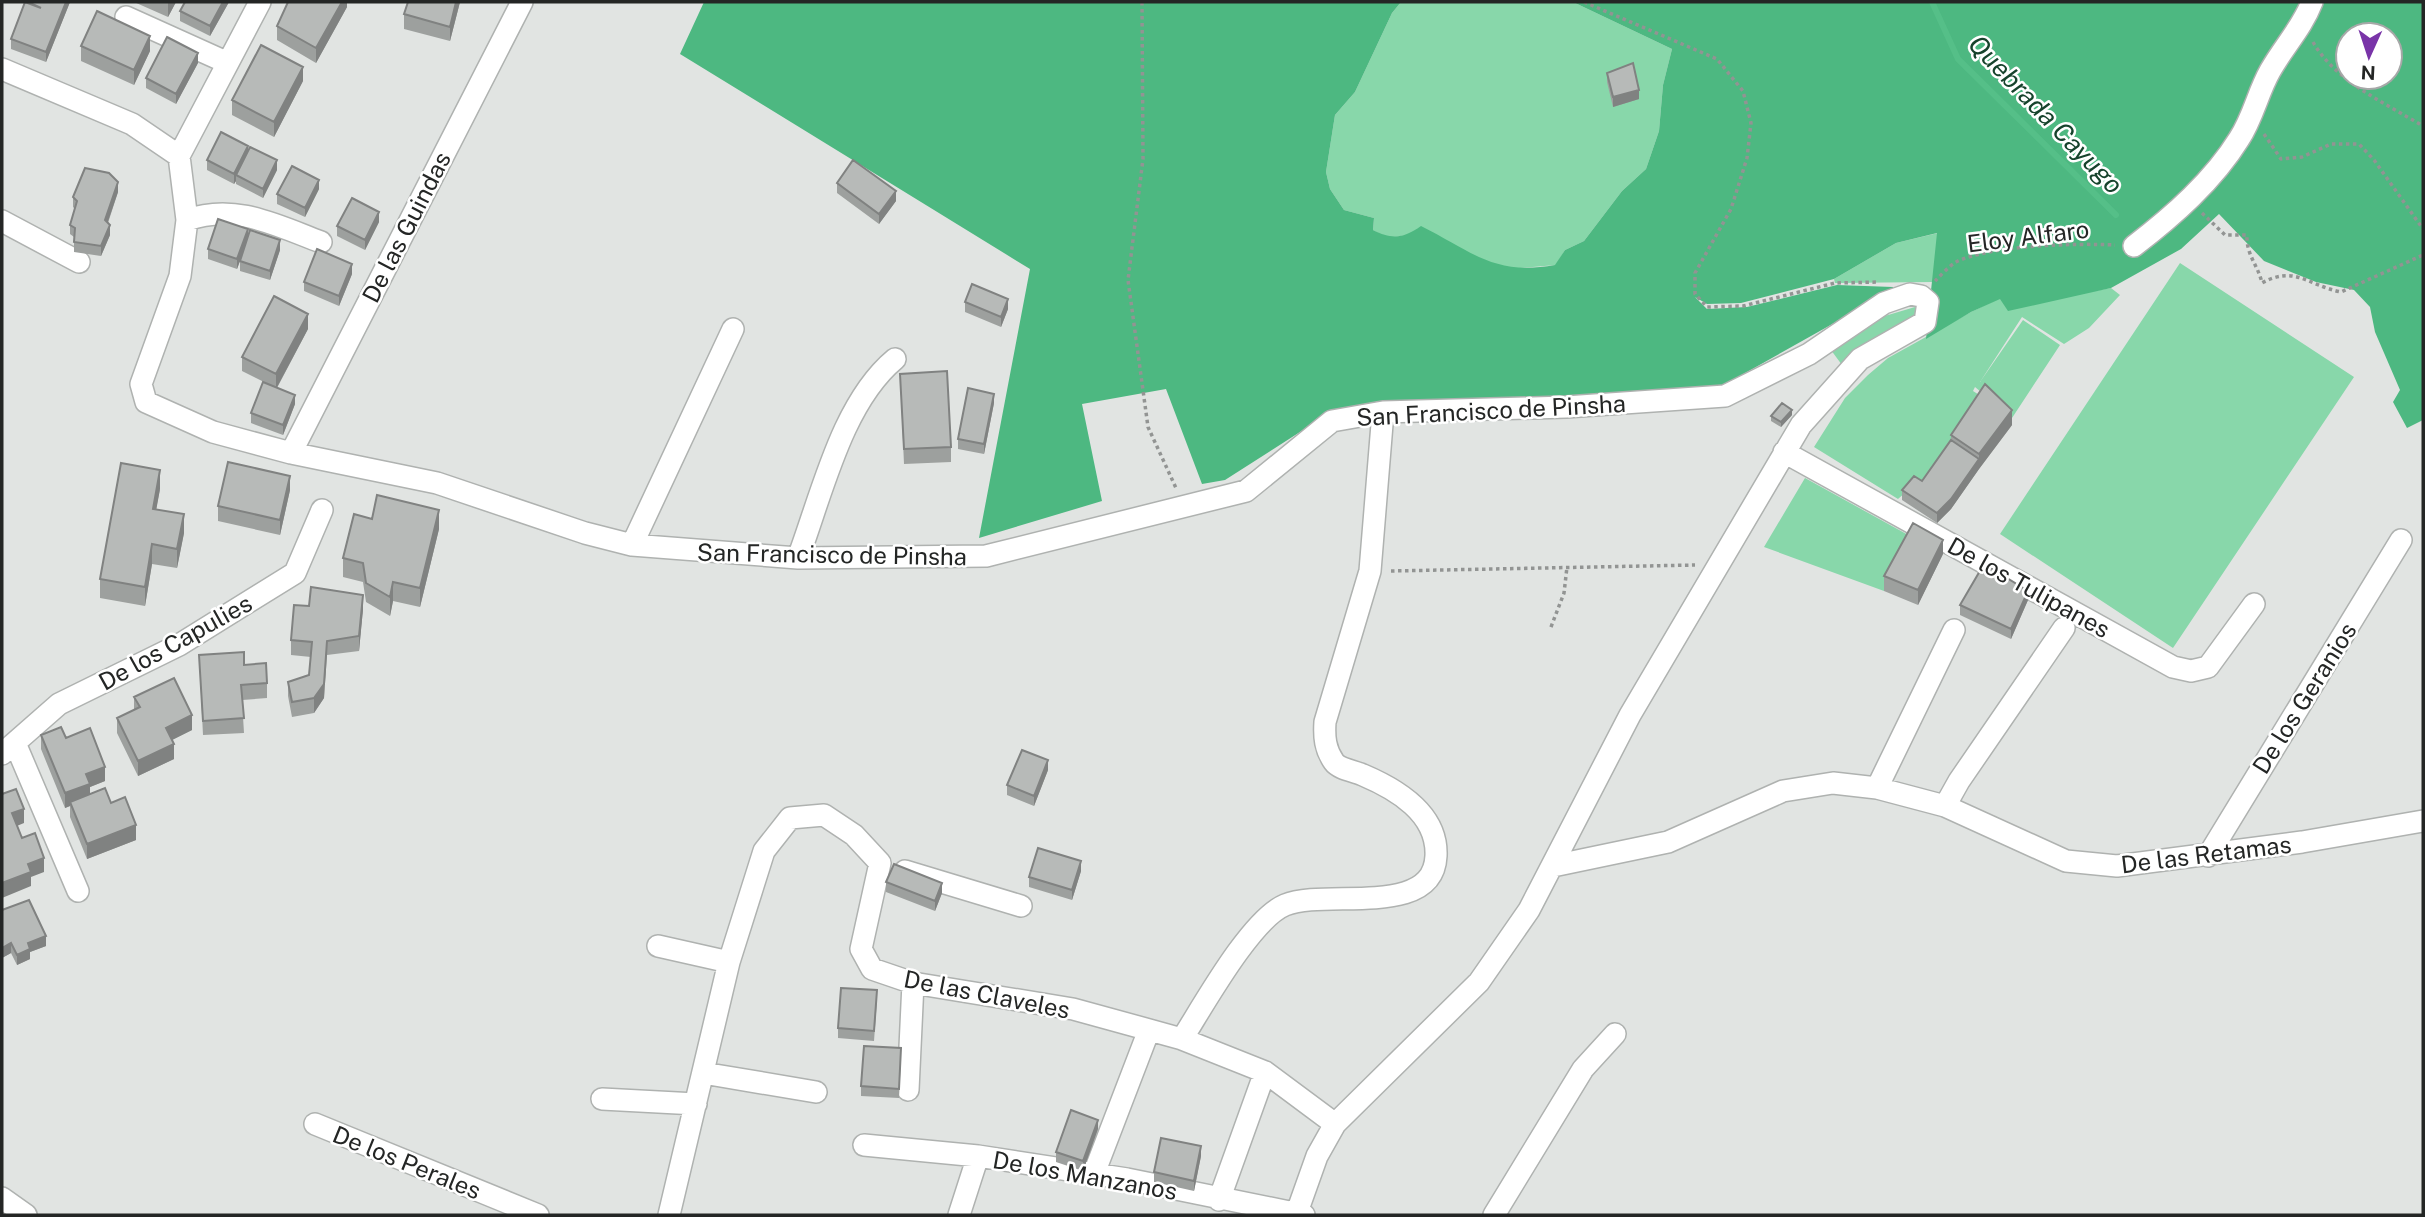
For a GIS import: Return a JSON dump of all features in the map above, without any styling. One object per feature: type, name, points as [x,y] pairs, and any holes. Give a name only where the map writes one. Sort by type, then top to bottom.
[{"type":"street","points":[[2,69],[132,124],[179,156],[260,2]]},
{"type":"street","name":"De las Guindas","points":[[291,453],[522,2]]},
{"type":"street","points":[[2134,246],[2188,201],[2223,162],[2250,120],[2270,71],[2303,24],[2312,2]]},
{"type":"street","points":[[126,17],[228,63]]},
{"type":"street","name":"San Francisco de Pinsha","points":[[179,156],[187,220],[180,276],[141,384],[146,402],[213,432],[291,453],[437,483],[585,533],[632,545],[798,558],[985,556],[1246,491],[1332,421],[1383,412],[1566,407],[1725,396],[1810,354],[1884,303],[1910,294],[1921,296],[1931,292]]},
{"type":"street","points":[[187,220],[208,213],[243,213],[321,242]]},
{"type":"street","points":[[2,220],[79,262]]},
{"type":"street","points":[[1299,1215],[1317,1156],[1335,1124],[1479,982],[1529,910],[1630,715],[1784,452],[1820,400],[1860,359],[1925,322],[1931,292]]},
{"type":"street","points":[[632,545],[733,329]]},
{"type":"street","points":[[798,558],[853,413],[864,391],[895,359]]},
{"type":"street","points":[[1182,1039],[1244,942],[1283,905],[1308,900],[1410,893],[1428,882],[1434,871],[1436,853],[1429,827],[1411,800],[1335,764],[1324,740],[1325,722],[1370,571],[1383,412]]},
{"type":"street","name":"De los Tulipanes","points":[[1784,452],[2173,667],[2192,671],[2208,667],[2254,604]]},
{"type":"street","name":"De los Capulies","points":[[8,748],[59,704],[179,645],[295,573],[322,510]]},
{"type":"street","name":"De los Geranios","points":[[2208,856],[2401,540]]},
{"type":"street","points":[[1945,806],[1959,781],[2064,628]]},
{"type":"street","points":[[1877,788],[1954,630]]},
{"type":"street","points":[[8,748],[78,891]]},
{"type":"street","name":"De las Retamas","points":[[1553,866],[1668,842],[1783,791],[1833,783],[1877,788],[1945,806],[2066,862],[2117,866],[2208,856],[2423,821]]},
{"type":"street","points":[[669,1215],[729,962],[764,850],[790,818],[824,815],[854,835],[880,863],[1021,906]]},
{"type":"street","name":"De las Claveles","points":[[880,863],[861,949],[872,969],[913,983],[1073,1009],[1182,1039],[1265,1072],[1335,1124]]},
{"type":"street","points":[[658,946],[729,962]]},
{"type":"street","points":[[908,1090],[913,983]]},
{"type":"street","points":[[1093,1176],[1149,1030]]},
{"type":"street","points":[[1494,1215],[1583,1069],[1615,1034]]},
{"type":"street","points":[[1219,1200],[1265,1072]]},
{"type":"street","points":[[703,1073],[816,1092]]},
{"type":"street","points":[[603,1099],[696,1104]]},
{"type":"street","name":"De los Perales","points":[[315,1124],[538,1215]]},
{"type":"street","name":"De los Manzanos","points":[[864,1145],[978,1156],[1093,1176],[1127,1179],[1299,1215]]},
{"type":"street","points":[[958,1215],[978,1156]]},
{"type":"street","points":[[2,1198],[26,1215]]},
{"type":"path","points":[[1142,2],[1143,159],[1128,280],[1148,427],[1185,506]]},
{"type":"path","points":[[1584,2],[1717,59],[1743,91],[1751,123],[1747,158],[1731,209],[1695,273],[1695,294],[1707,307],[1743,306],[1835,283],[1880,282]]},
{"type":"path","points":[[2303,24],[2319,53],[2355,85],[2423,125]]},
{"type":"path","points":[[2250,120],[2281,159],[2302,157],[2331,144],[2359,144],[2374,160],[2423,229]]},
{"type":"path","points":[[2188,201],[2225,235],[2247,236],[2246,248],[2259,271],[2262,283],[2279,274],[2289,274],[2341,292],[2423,255]]},
{"type":"path","name":"Eloy Alfaro","points":[[1931,292],[1956,262],[1991,253],[2075,243],[2134,246]]},
{"type":"path","points":[[1370,571],[1718,564]]},
{"type":"path","points":[[1551,627],[1564,593],[1567,567]]},
{"type":"green space","points":[[704,2],[1401,2],[1392,13],[1355,92],[1335,115],[1326,172],[1330,189],[1344,210],[1374,218],[1373,230],[1380,233],[1398,236],[1421,226],[1485,259],[1516,267],[1534,268],[1555,265],[1565,250],[1584,241],[1622,191],[1646,169],[1659,131],[1663,85],[1672,49],[1573,2],[2423,2],[2423,420],[2407,428],[2393,402],[2400,390],[2375,332],[2370,307],[2354,290],[2316,282],[2264,261],[2219,214],[2181,249],[2111,288],[2008,311],[2000,299],[1971,312],[1926,339],[1937,233],[1896,243],[1834,279],[1741,303],[1707,304],[1695,297],[1707,309],[1747,307],[1837,285],[1893,287],[1893,290],[1722,386],[1328,414],[1225,480],[1202,484],[1166,389],[1082,404],[1102,501],[979,538],[1030,269],[680,54]]},
{"type":"green space","points":[[1401,2],[1573,2],[1672,49],[1663,85],[1659,131],[1646,169],[1622,191],[1584,241],[1565,250],[1556,265],[1508,269],[1407,235],[1388,238],[1373,230],[1374,218],[1344,210],[1330,189],[1326,172],[1335,115],[1355,92],[1392,13]]},
{"type":"green space","points":[[1938,233],[1934,282],[1835,283],[1834,279],[1896,243]]},
{"type":"green space","points":[[2180,263],[2354,377],[2173,648],[2000,534]]},
{"type":"green space","points":[[2111,288],[2120,295],[2089,328],[2064,344],[2022,317],[1980,382],[2023,320],[2060,345],[2012,418],[1975,387],[1973,391],[1984,398],[1963,430],[1924,479],[1898,499],[1814,447],[1845,398],[1868,375],[1888,358],[1971,312],[2000,298],[2051,299]]},
{"type":"green space","points":[[1915,307],[1919,313],[1842,365],[1828,346],[1868,321]]},
{"type":"green space","points":[[1805,478],[1910,536],[1884,591],[1764,547]]},
{"type":"building","points":[[25,2],[41,8],[28,2],[66,2],[46,52],[11,39]]},
{"type":"building","points":[[185,2],[223,2],[210,26],[180,11]]},
{"type":"building","points":[[288,2],[342,2],[316,48],[277,26]]},
{"type":"building","points":[[408,2],[456,2],[450,27],[404,14]]},
{"type":"building","points":[[97,11],[150,36],[134,70],[81,46]]},
{"type":"building","points":[[167,37],[198,53],[176,94],[146,78]]},
{"type":"building","points":[[261,45],[303,67],[274,122],[232,100]]},
{"type":"building","points":[[1633,63],[1639,90],[1613,97],[1607,73]]},
{"type":"building","points":[[221,132],[248,146],[234,174],[207,160]]},
{"type":"building","points":[[250,147],[277,160],[263,189],[236,175]]},
{"type":"building","points":[[853,160],[896,191],[879,214],[837,183]]},
{"type":"building","points":[[292,166],[319,180],[305,208],[277,194]]},
{"type":"building","points":[[85,168],[109,173],[118,182],[105,220],[110,225],[101,246],[74,242],[75,228],[70,225],[77,201],[73,197]]},
{"type":"building","points":[[352,198],[379,212],[365,240],[337,226]]},
{"type":"building","points":[[218,219],[248,229],[237,259],[208,249]]},
{"type":"building","points":[[250,230],[280,240],[270,271],[240,261]]},
{"type":"building","points":[[317,249],[352,264],[339,296],[304,282]]},
{"type":"building","points":[[972,284],[1008,299],[1001,317],[965,302]]},
{"type":"building","points":[[274,296],[308,314],[276,374],[242,357]]},
{"type":"building","points":[[947,371],[951,447],[904,449],[900,374]]},
{"type":"building","points":[[263,382],[295,395],[283,425],[251,413]]},
{"type":"building","points":[[1985,384],[2012,410],[1979,454],[1951,435]]},
{"type":"building","points":[[968,388],[994,394],[984,444],[958,439]]},
{"type":"building","points":[[1782,403],[1792,410],[1781,422],[1771,416]]},
{"type":"building","points":[[1951,440],[1979,459],[1951,499],[1937,513],[1902,490],[1914,476],[1922,481]]},
{"type":"building","points":[[228,462],[290,476],[280,520],[218,506]]},
{"type":"building","points":[[121,463],[160,470],[153,509],[184,514],[177,549],[152,544],[145,587],[100,579]]},
{"type":"building","points":[[377,495],[439,510],[420,588],[393,582],[390,597],[366,583],[363,563],[343,558],[354,514],[372,519]]},
{"type":"building","points":[[1913,523],[1943,540],[1918,590],[1884,576]]},
{"type":"building","points":[[1984,564],[2028,591],[2011,629],[1960,605]]},
{"type":"building","points":[[311,587],[363,595],[359,636],[327,641],[324,684],[314,698],[292,702],[288,682],[309,675],[312,642],[291,640],[294,605],[309,606]]},
{"type":"building","points":[[244,652],[244,665],[266,663],[267,683],[241,685],[244,718],[203,721],[199,655]]},
{"type":"building","points":[[174,678],[192,715],[166,728],[174,744],[138,761],[117,718],[140,707],[134,697]]},
{"type":"building","points":[[61,727],[66,738],[90,728],[105,767],[86,774],[90,784],[65,793],[41,735]]},
{"type":"building","points":[[1022,750],[1048,760],[1034,796],[1007,785]]},
{"type":"building","points":[[105,788],[111,803],[125,797],[136,825],[87,844],[70,802]]},
{"type":"building","points":[[16,789],[24,809],[12,813],[22,838],[35,833],[44,858],[28,864],[31,872],[2,883],[2,794]]},
{"type":"building","points":[[1038,848],[1081,861],[1072,890],[1029,877]]},
{"type":"building","points":[[894,864],[942,883],[935,901],[886,882]]},
{"type":"building","points":[[29,900],[46,936],[28,943],[30,949],[17,955],[11,943],[2,948],[2,910]]},
{"type":"building","points":[[841,988],[877,990],[874,1031],[838,1028]]},
{"type":"building","points":[[864,1046],[901,1048],[899,1089],[861,1086]]},
{"type":"building","points":[[1071,1110],[1098,1120],[1083,1161],[1056,1152]]},
{"type":"building","points":[[1161,1138],[1201,1146],[1194,1181],[1154,1172]]},
{"type":"waterway","name":"Quebrada Cayugo","points":[[1932,2],[1958,59],[2116,215]]}]
